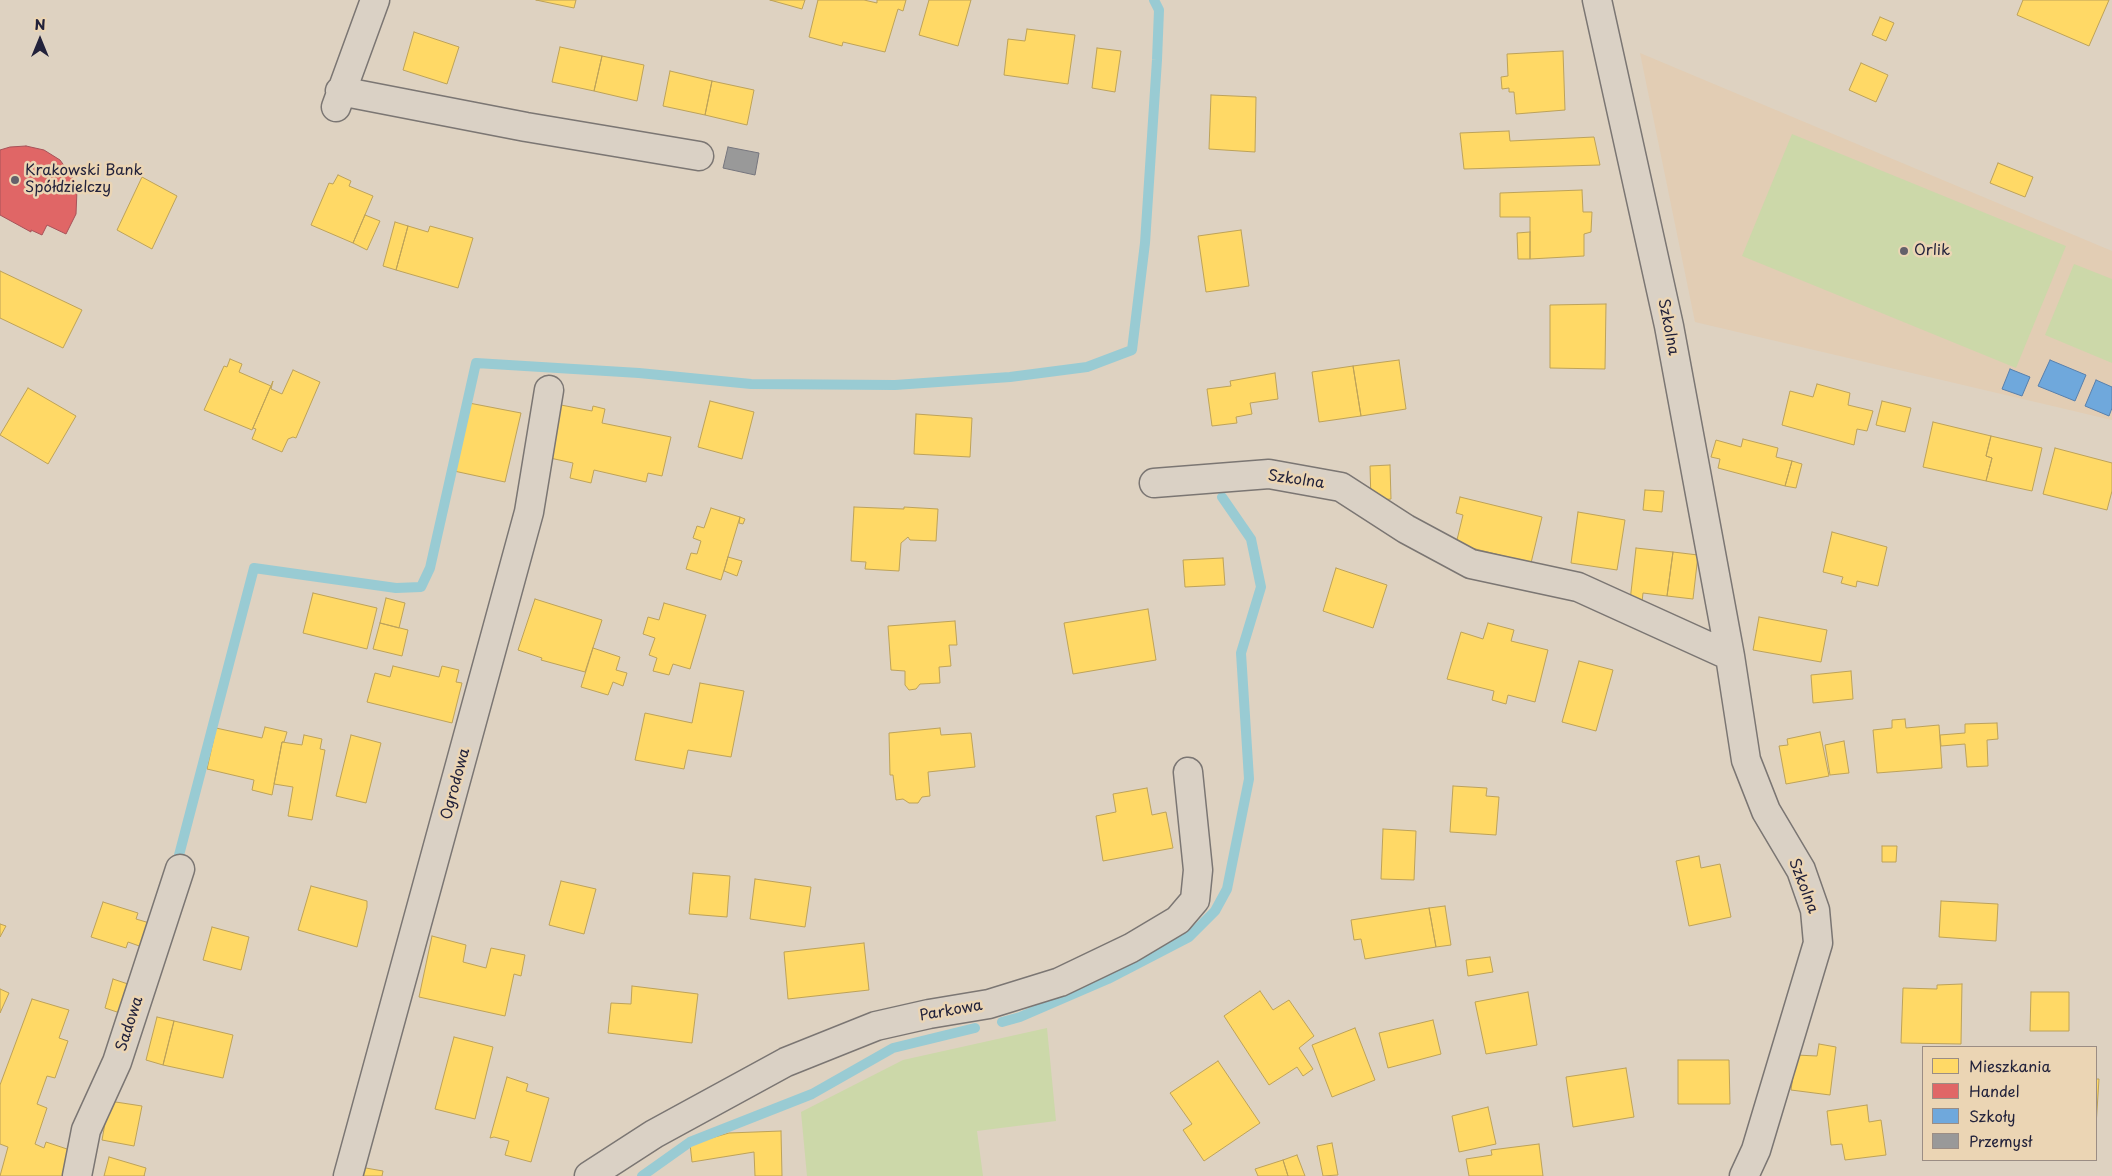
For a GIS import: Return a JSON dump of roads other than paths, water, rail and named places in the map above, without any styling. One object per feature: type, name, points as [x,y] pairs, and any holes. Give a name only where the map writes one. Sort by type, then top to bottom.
[{"type":"street","points":[[374,116],[334,107],[375,0]]},
{"type":"street","name":"Szkolna","points":[[1597,0],[1669,326],[1730,656],[1746,760],[1766,811],[1801,870],[1815,910],[1818,943],[1759,1141],[1744,1176]]},
{"type":"street","points":[[340,91],[526,127],[699,156]]},
{"type":"street","name":"Ogrodowa","points":[[348,1176],[529,512],[549,390]]},
{"type":"street","name":"Szkolna","points":[[1154,483],[1269,474],[1341,487],[1406,528],[1471,564],[1578,587],[1730,656]]},
{"type":"street","name":"Parkowa","points":[[589,1176],[654,1134],[786,1062],[876,1026],[929,1014],[989,1004],[1060,982],[1131,948],[1178,920],[1195,900],[1198,870],[1188,772]]},
{"type":"street","name":"Sadowa","points":[[78,1176],[86,1130],[117,1062],[180,869]]},
{"type":"waterway","points":[[178,859],[254,568],[396,588],[421,587],[430,568],[476,363],[639,373],[751,384],[895,385],[1010,377],[1087,367],[1132,350],[1145,243],[1157,60],[1159,10],[1154,0]]},
{"type":"waterway","points":[[1002,1022],[1020,1017],[1108,979],[1189,937],[1215,911],[1227,889],[1249,779],[1241,653],[1261,587],[1251,539],[1222,497]]},
{"type":"waterway","points":[[642,1176],[690,1142],[812,1094],[893,1048],[975,1028]]},
{"type":"place","name":"Krakowski Bank Spółdzielczy","points":[[15,180]]},
{"type":"place","name":"Orlik","points":[[1904,251]]}]
